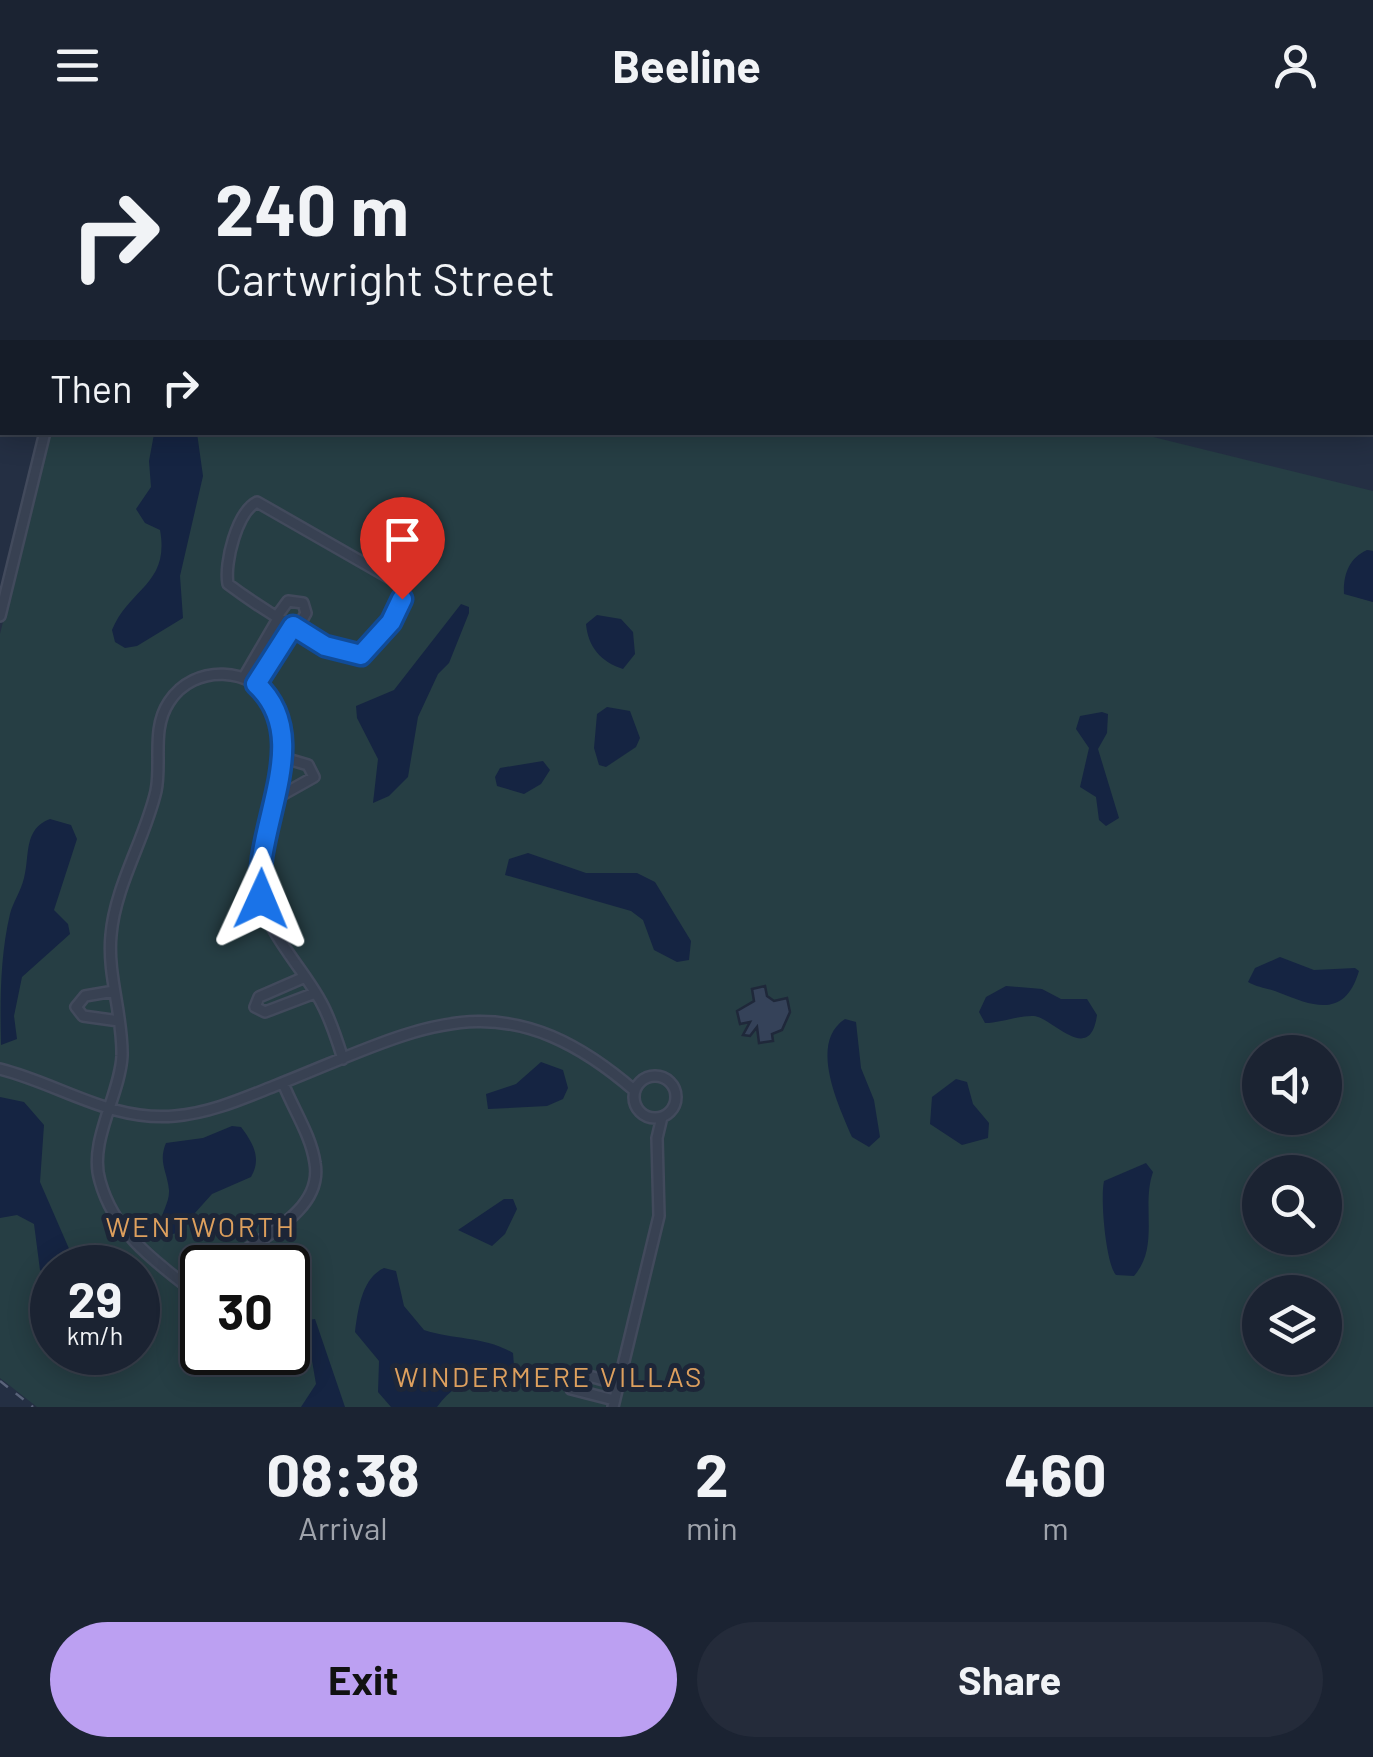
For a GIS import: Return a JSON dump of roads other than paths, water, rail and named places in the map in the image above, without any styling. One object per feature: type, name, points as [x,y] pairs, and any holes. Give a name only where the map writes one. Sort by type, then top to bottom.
[{"type":"street","points":[[0,616],[44,435]]},
{"type":"street","points":[[257,502],[402,585],[402,599],[391,622],[364,654],[325,646],[278,617],[232,588],[226,578],[237,531],[249,506],[257,502]]},
{"type":"street","points":[[244,677],[288,601],[302,602],[306,613],[256,684]]},
{"type":"street","points":[[180,1278],[136,1246],[103,1189],[98,1168],[122,1056],[112,926],[156,790],[164,710],[178,691],[194,680],[213,675],[244,677],[256,684],[280,713],[281,757],[260,869],[261,899],[276,932],[315,993],[343,1059]]},
{"type":"street","points":[[272,800],[314,777],[308,765],[281,757]]},
{"type":"street","points":[[306,977],[259,997],[255,1008],[265,1012],[315,993]]},
{"type":"street","points":[[114,991],[84,996],[76,1007],[83,1016],[118,1022]]},
{"type":"street","points":[[0,1069],[110,1110],[162,1117],[202,1113],[446,1022],[493,1020],[535,1029],[612,1071],[635,1091]]},
{"type":"street","points":[[612,1071],[643,1080],[660,1077],[674,1088],[675,1106],[662,1118],[657,1138],[658,1216],[614,1404],[571,1389],[568,1380],[578,1373],[618,1384]]},
{"type":"street","points":[[643,1080],[635,1091],[636,1107],[648,1117],[657,1138]]},
{"type":"street","points":[[252,1245],[299,1210],[313,1188],[315,1161],[283,1082]]},
{"type":"street","points":[[648,1117],[662,1118]]},
{"type":"water","points":[[154,435],[197,435],[203,476],[180,576],[183,618],[137,646],[125,648],[115,642],[112,630],[154,574],[162,548],[160,530],[145,523],[136,509],[151,487],[149,461]]},
{"type":"water","points":[[1367,550],[1373,551],[1373,602],[1344,594],[1348,568]]},
{"type":"water","points":[[461,604],[469,607],[469,613],[449,663],[438,674],[418,717],[408,777],[389,796],[373,803],[378,759],[357,718],[356,706],[394,690]]},
{"type":"water","points":[[597,615],[621,619],[633,632],[635,654],[623,669],[602,658],[590,640],[586,624]]},
{"type":"water","points":[[607,707],[630,711],[640,738],[636,747],[606,767],[599,765],[594,748],[597,714]]},
{"type":"water","points":[[1108,714],[1107,733],[1098,749],[1119,818],[1106,826],[1099,820],[1096,797],[1080,787],[1089,748],[1076,729],[1080,716]]},
{"type":"water","points":[[543,761],[550,770],[541,784],[524,794],[497,786],[495,777],[500,768]]},
{"type":"water","points":[[50,819],[71,825],[77,839],[54,910],[68,924],[70,934],[22,977],[14,1016],[17,1039],[1,1045],[2,963],[10,914],[24,878],[31,836]]},
{"type":"water","points":[[528,853],[586,873],[637,873],[655,882],[691,941],[689,960],[677,962],[654,950],[643,920],[631,911],[505,875],[509,859]]},
{"type":"water","points":[[1280,957],[1314,970],[1359,971],[1346,996],[1337,1002],[1317,1005],[1248,982],[1255,968]]},
{"type":"water","points":[[1006,986],[1042,989],[1061,999],[1087,999],[1097,1015],[1093,1030],[1087,1037],[1079,1038],[1034,1016],[985,1023],[979,1012],[986,997]]},
{"type":"water","points":[[845,1019],[856,1022],[861,1068],[874,1100],[880,1137],[869,1147],[852,1137],[830,1075],[829,1043],[834,1030]]},
{"type":"water","points":[[541,1062],[563,1070],[568,1088],[563,1099],[547,1106],[488,1109],[486,1094],[516,1084]]},
{"type":"water","points":[[956,1079],[967,1082],[973,1104],[989,1123],[988,1138],[962,1145],[930,1124],[932,1097]]},
{"type":"water","points":[[0,1097],[24,1102],[44,1125],[40,1182],[67,1245],[37,1245],[34,1224],[17,1215],[0,1218]]},
{"type":"water","points":[[232,1126],[241,1127],[255,1151],[251,1177],[212,1194],[177,1233],[164,1236],[161,1218],[169,1196],[163,1161],[166,1143],[203,1138]]},
{"type":"water","points":[[1146,1163],[1153,1172],[1146,1252],[1134,1276],[1116,1275],[1105,1231],[1104,1181]]},
{"type":"water","points":[[504,1199],[513,1199],[517,1209],[505,1234],[492,1246],[458,1230]]},
{"type":"water","points":[[384,1268],[396,1271],[404,1306],[424,1330],[502,1348],[513,1353],[514,1366],[497,1376],[458,1387],[437,1407],[391,1407],[378,1392],[379,1361],[355,1332],[366,1287]]},
{"type":"water","points":[[315,1319],[345,1407],[301,1407],[316,1384],[310,1320]]},
{"type":"railway","points":[[0,1381],[33,1407]]},
{"type":"district","name":"WENTWORTH","points":[[201,1226]]},
{"type":"district","name":"WINDERMERE VILLAS","points":[[549,1376]]}]
